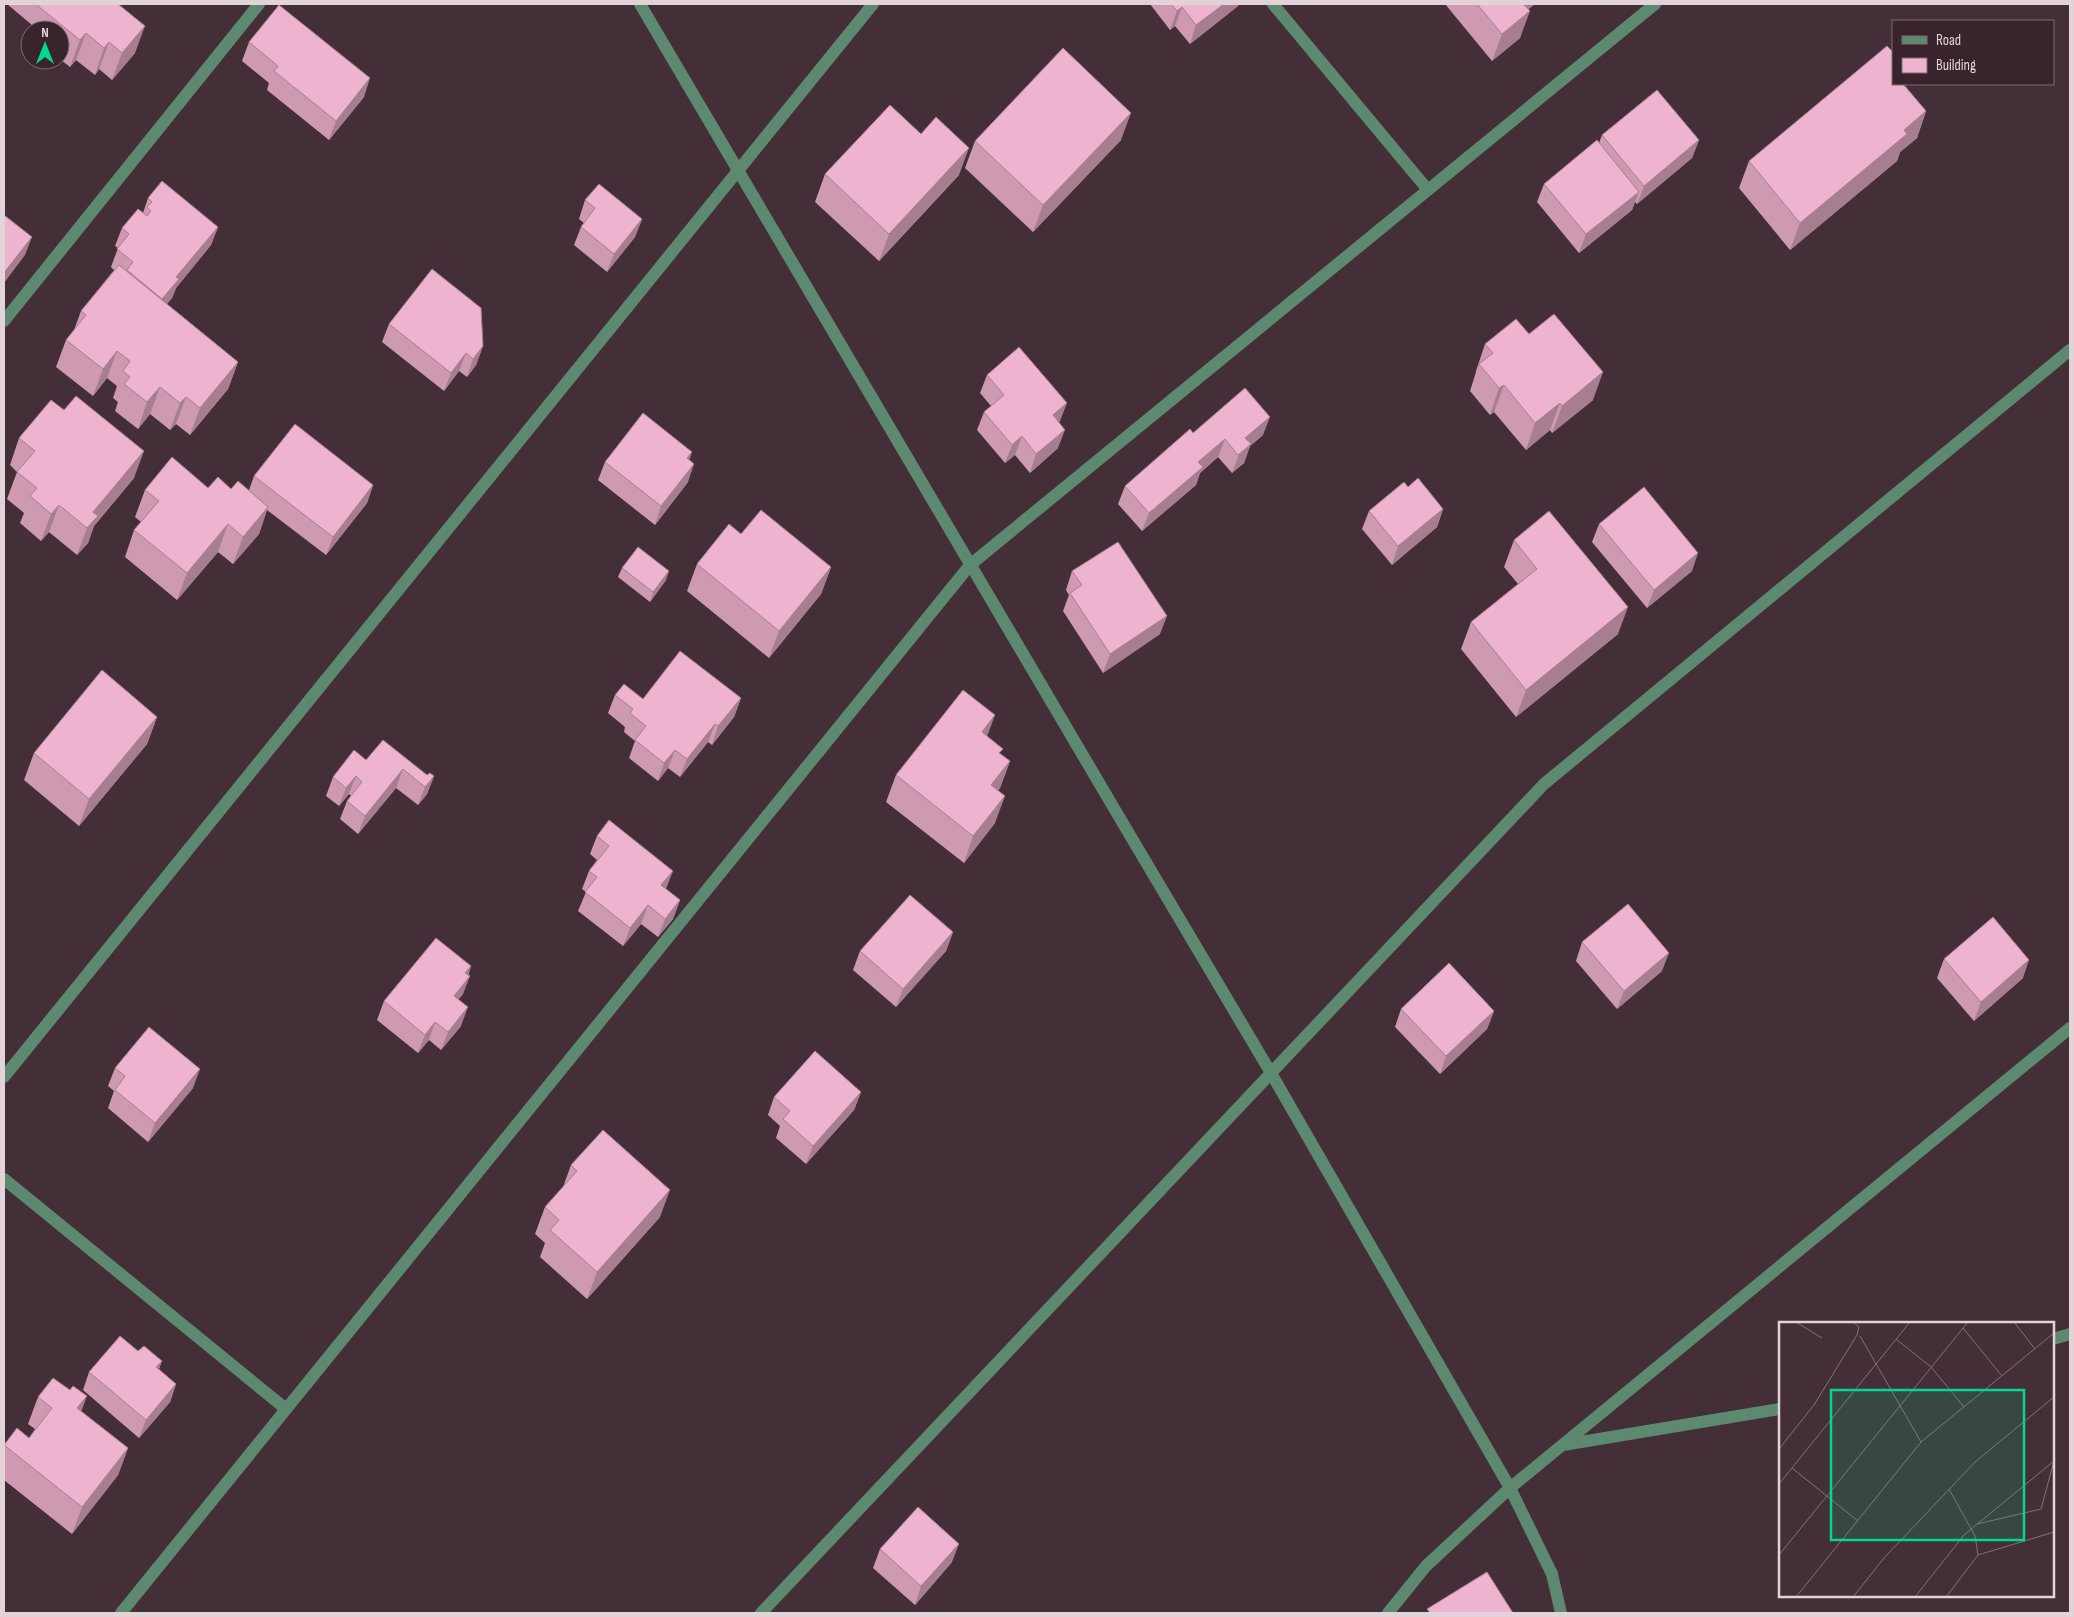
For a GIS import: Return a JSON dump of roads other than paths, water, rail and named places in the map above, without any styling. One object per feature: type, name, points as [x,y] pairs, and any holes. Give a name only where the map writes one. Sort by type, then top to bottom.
[{"type":"street","points":[[4,321],[259,4]]},
{"type":"street","points":[[640,4],[1271,1072],[1510,1488],[1552,1574],[1561,1613]]},
{"type":"street","points":[[4,1077],[737,169],[873,4]]},
{"type":"street","points":[[1272,4],[1428,190]]},
{"type":"street","points":[[121,1613],[970,565],[1655,4]]},
{"type":"street","points":[[761,1613],[1544,784],[2070,350]]},
{"type":"street","points":[[1388,1613],[1426,1566],[1510,1488],[2070,1028]]},
{"type":"street","points":[[4,1179],[286,1409]]},
{"type":"street","points":[[2054,1339],[2070,1334]]},
{"type":"street","points":[[1562,1445],[1779,1408]]}]
